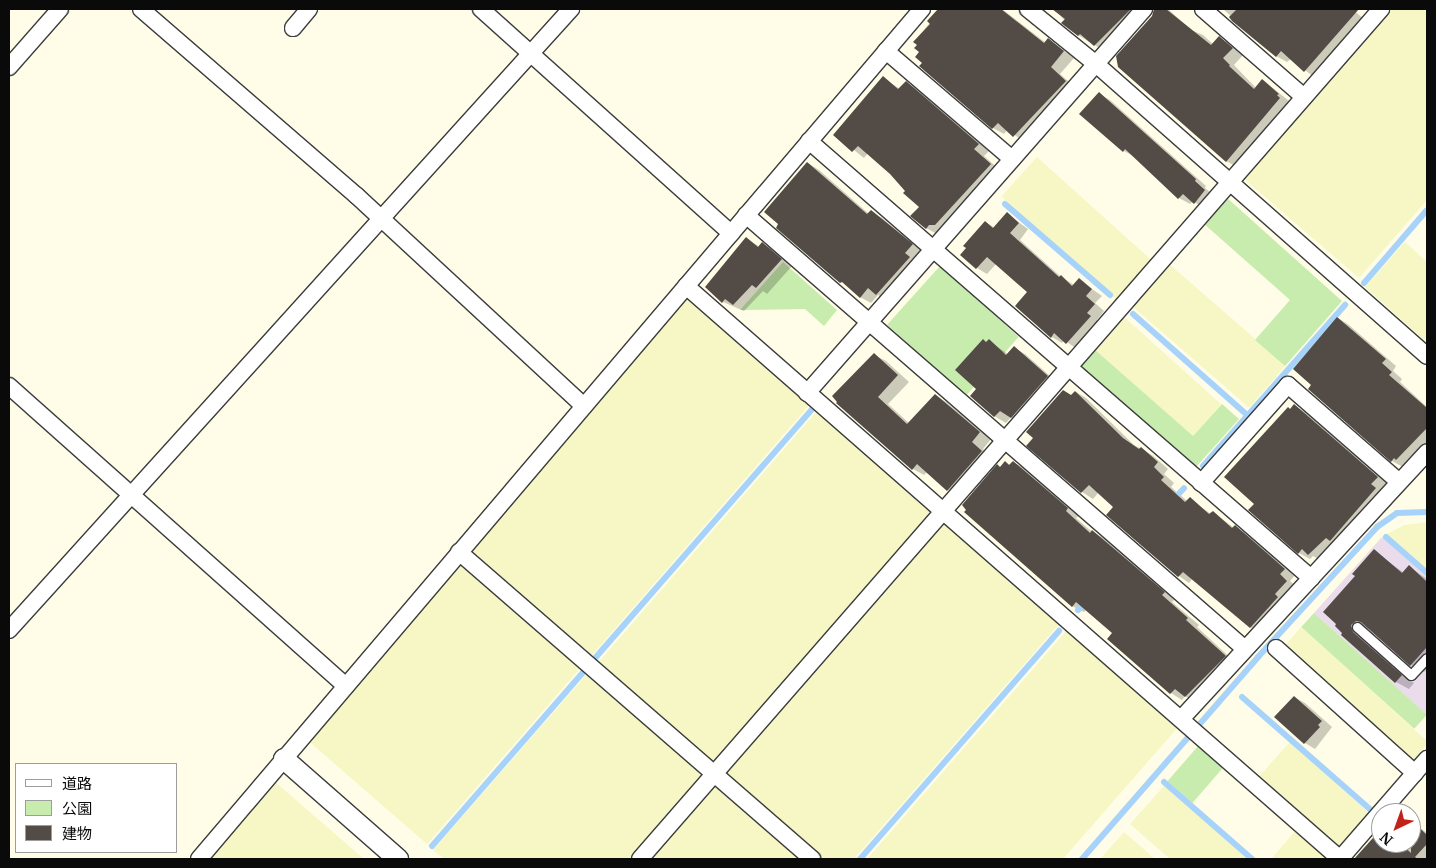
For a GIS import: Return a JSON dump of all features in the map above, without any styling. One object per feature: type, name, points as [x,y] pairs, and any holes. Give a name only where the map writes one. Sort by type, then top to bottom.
[{"type":"street","points":[[9,67],[60,9]]},
{"type":"street","points":[[141,9],[381,219],[584,406]]},
{"type":"street","points":[[292,28],[309,9]]},
{"type":"street","points":[[481,9],[731,233]]},
{"type":"street","points":[[9,630],[571,9]]},
{"type":"street","points":[[199,859],[922,9]]},
{"type":"street","points":[[1028,9],[1096,64],[1427,356]]},
{"type":"street","points":[[807,393],[1144,9]]},
{"type":"street","points":[[1203,9],[1304,97]]},
{"type":"street","points":[[640,859],[942,510],[1230,183],[1378,10]]},
{"type":"street","points":[[886,51],[1012,160]]},
{"type":"street","points":[[809,141],[1311,578]]},
{"type":"street","points":[[746,215],[1246,649]]},
{"type":"street","points":[[686,286],[1340,859],[1427,759]]},
{"type":"street","points":[[1201,483],[1288,385],[1400,482]]},
{"type":"street","points":[[9,386],[346,686]]},
{"type":"street","points":[[1189,727],[1246,649],[1427,452]]},
{"type":"street","points":[[460,552],[812,859]]},
{"type":"street","points":[[1276,648],[1415,773]]},
{"type":"street","points":[[284,759],[398,859]]},
{"type":"lane","points":[[1356,626],[1411,675],[1427,658]]},
{"type":"shaded area","points":[[1382,537],[1427,577],[1427,715],[1314,613]]},
{"type":"green space","points":[[1390,9],[1427,9],[1427,200],[1359,278],[1243,178]]},
{"type":"green space","points":[[1037,157],[1154,262],[1118,301],[1002,196]]},
{"type":"green space","points":[[1226,197],[1342,301],[1285,366],[1255,340],[1290,300],[1203,223]]},
{"type":"green space","points":[[1405,242],[1427,262],[1427,336],[1424,340],[1365,287]]},
{"type":"green space","points":[[783,262],[837,310],[824,326],[805,309],[740,310]]},
{"type":"green space","points":[[1168,263],[1286,365],[1249,408],[1131,305]]},
{"type":"green space","points":[[940,266],[1019,337],[966,396],[887,325]]},
{"type":"green space","points":[[686,297],[810,405],[592,655],[468,548]]},
{"type":"green space","points":[[1123,316],[1221,404],[1192,437],[1094,349]]},
{"type":"green space","points":[[1094,349],[1193,436],[1222,404],[1239,419],[1195,468],[1079,366]]},
{"type":"green space","points":[[817,411],[932,511],[715,762],[599,662]]},
{"type":"green space","points":[[945,522],[1060,623],[854,859],[823,859],[725,774]]},
{"type":"green space","points":[[1427,522],[1427,569],[1387,534],[1404,525]]},
{"type":"green space","points":[[460,564],[580,668],[427,844],[307,740]]},
{"type":"green space","points":[[1314,613],[1427,715],[1414,729],[1301,627]]},
{"type":"green space","points":[[1301,627],[1427,741],[1427,744],[1414,760],[1409,761],[1283,648]]},
{"type":"green space","points":[[1068,629],[1179,726],[1063,859],[867,859]]},
{"type":"green space","points":[[587,674],[703,776],[630,859],[444,859],[433,850]]},
{"type":"green space","points":[[1290,742],[1370,814],[1336,851],[1257,779]]},
{"type":"green space","points":[[1199,745],[1224,767],[1192,803],[1168,781]]},
{"type":"green space","points":[[274,781],[364,859],[208,859]]},
{"type":"green space","points":[[716,786],[800,859],[652,859]]},
{"type":"green space","points":[[1164,786],[1248,859],[1170,859],[1130,824]]},
{"type":"green space","points":[[1296,830],[1330,859],[1271,859]]},
{"type":"green space","points":[[1124,832],[1155,859],[1100,859]]},
{"type":"building","points":[[938,9],[1001,9],[1044,43],[1048,38],[1064,51],[1051,67],[1066,81],[1013,137],[998,123],[992,129],[919,66],[922,63],[915,57],[919,52],[914,48],[917,45],[913,42],[930,24],[927,21]]},
{"type":"building","points":[[1052,9],[1131,9],[1094,46],[1080,34],[1078,36],[1061,23],[1065,19]]},
{"type":"building","points":[[1154,9],[1166,9],[1211,45],[1219,36],[1233,48],[1223,58],[1229,66],[1254,89],[1262,79],[1279,94],[1277,95],[1280,98],[1226,162],[1118,67],[1116,56],[1152,16]]},
{"type":"building","points":[[1237,9],[1359,9],[1304,72],[1281,51],[1276,57],[1232,21],[1229,17]]},
{"type":"building","points":[[883,76],[898,89],[906,81],[979,144],[974,149],[991,164],[935,225],[929,225],[926,229],[910,216],[919,207],[903,193],[905,191],[890,174],[858,146],[852,152],[833,135]]},
{"type":"building","points":[[1099,92],[1196,179],[1195,181],[1205,190],[1194,204],[1183,194],[1178,199],[1125,149],[1123,152],[1079,114]]},
{"type":"building","points":[[807,162],[867,214],[871,210],[913,244],[905,253],[910,257],[876,295],[868,288],[860,298],[776,228],[778,224],[764,212]]},
{"type":"building","points":[[1007,212],[1019,223],[1010,233],[1059,277],[1061,275],[1072,286],[1079,278],[1092,289],[1086,296],[1095,304],[1087,313],[1091,316],[1066,344],[1054,333],[1051,338],[1015,306],[1027,292],[987,257],[976,269],[960,255],[966,248],[963,246],[985,221],[993,228]]},
{"type":"building","points":[[746,237],[758,247],[762,242],[782,259],[756,288],[752,285],[733,305],[725,299],[722,303],[705,287]]},
{"type":"building","points":[[1337,317],[1386,359],[1382,363],[1392,372],[1389,375],[1427,408],[1427,428],[1396,460],[1394,458],[1391,462],[1308,389],[1311,385],[1293,369]]},
{"type":"building","points":[[983,339],[986,342],[989,339],[1006,355],[1014,346],[1048,376],[1011,418],[1000,411],[994,417],[970,396],[976,389],[955,370]]},
{"type":"building","points":[[874,353],[898,375],[878,397],[907,424],[935,394],[980,432],[972,442],[982,451],[947,491],[917,464],[912,470],[836,403],[832,396]]},
{"type":"building","points":[[1063,390],[1071,395],[1075,391],[1123,438],[1139,449],[1141,447],[1158,462],[1154,467],[1164,477],[1161,480],[1185,502],[1190,497],[1209,514],[1213,511],[1232,528],[1235,525],[1285,569],[1280,574],[1287,581],[1275,594],[1278,597],[1250,628],[1183,572],[1178,577],[1106,515],[1113,507],[1089,485],[1081,493],[1026,446],[1033,438],[1026,432]]},
{"type":"building","points":[[1294,404],[1378,477],[1371,484],[1376,488],[1330,541],[1326,538],[1308,555],[1302,549],[1298,554],[1248,510],[1254,504],[1224,477],[1288,407],[1290,409]]},
{"type":"building","points":[[1005,461],[1009,465],[1013,461],[1068,508],[1066,511],[1090,533],[1092,530],[1165,592],[1162,595],[1188,618],[1186,620],[1226,656],[1185,697],[1175,689],[1170,694],[1107,639],[1112,633],[1076,602],[1072,607],[964,512],[966,510],[962,505],[997,464],[1000,467]]},
{"type":"building","points":[[1374,549],[1402,573],[1409,565],[1427,582],[1427,647],[1410,666],[1361,622],[1356,621],[1351,625],[1353,632],[1402,675],[1395,683],[1341,635],[1342,633],[1335,626],[1336,624],[1323,612],[1355,576],[1352,574]]},
{"type":"building","points":[[1294,696],[1322,721],[1318,725],[1320,727],[1304,744],[1274,717]]},
{"type":"building","points":[[1421,829],[1427,835],[1427,844],[1421,850]]},
{"type":"building","points":[[1371,840],[1371,853],[1419,853],[1415,857],[1418,859],[1354,859]]},
{"type":"waterway","points":[[1005,204],[1110,295]]},
{"type":"waterway","points":[[1364,283],[1427,210]]},
{"type":"waterway","points":[[1203,466],[1345,305]]},
{"type":"waterway","points":[[1133,314],[1247,415]]},
{"type":"waterway","points":[[596,657],[813,408]]},
{"type":"waterway","points":[[1173,500],[1184,488]]},
{"type":"waterway","points":[[1082,859],[1258,657],[1377,527],[1397,513],[1427,512]]},
{"type":"waterway","points":[[1386,537],[1427,573]]},
{"type":"waterway","points":[[1078,610],[1086,601]]},
{"type":"waterway","points":[[860,859],[1059,631]]},
{"type":"waterway","points":[[432,846],[584,671]]},
{"type":"waterway","points":[[1242,697],[1371,810]]},
{"type":"waterway","points":[[1164,782],[1252,859]]}]
